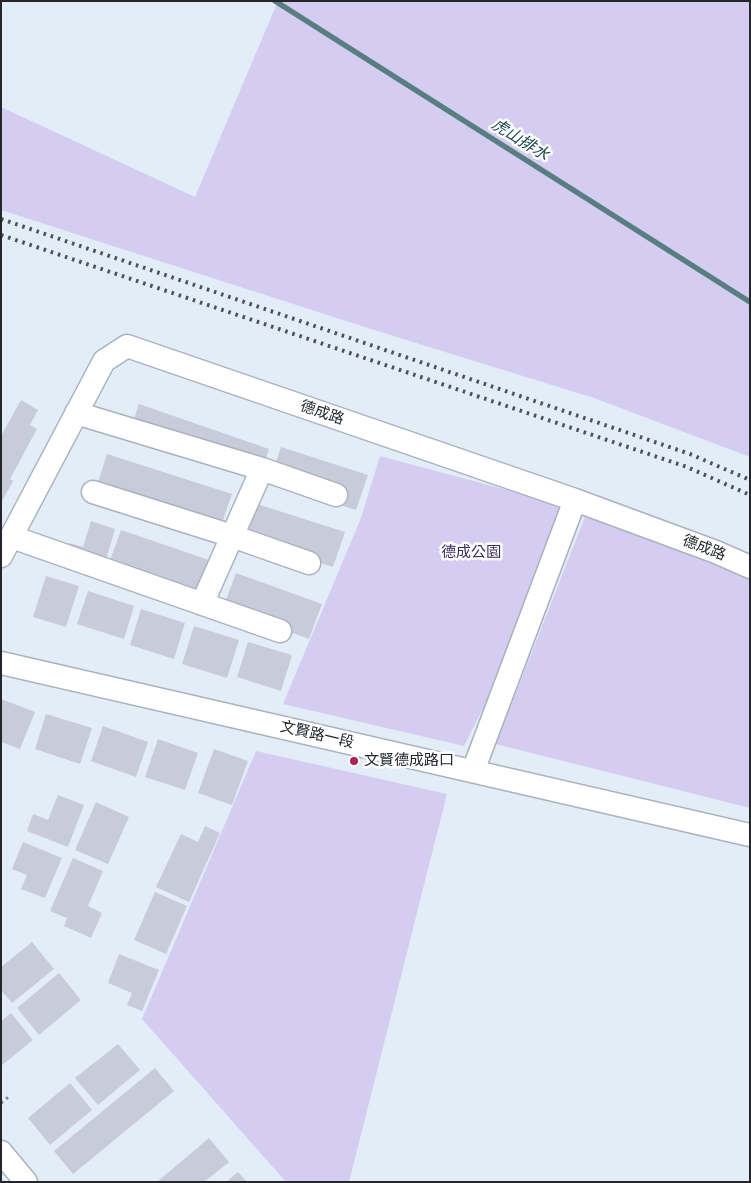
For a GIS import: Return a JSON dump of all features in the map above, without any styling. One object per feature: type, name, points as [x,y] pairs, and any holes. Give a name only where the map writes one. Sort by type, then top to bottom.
[{"type":"street","name":"德成路","points":[[1,556],[10,528],[76,414],[104,361],[127,346],[575,500],[716,552],[750,567]]},
{"type":"street","points":[[76,414],[262,469],[336,495]]},
{"type":"street","points":[[202,604],[262,469]]},
{"type":"street","points":[[93,492],[232,536],[309,563]]},
{"type":"street","points":[[473,771],[575,500]]},
{"type":"street","points":[[10,528],[202,604],[280,631]]},
{"type":"street","name":"文賢路一段","points":[[1,663],[750,835]]},
{"type":"street","points":[[1,1152],[26,1182]]},
{"type":"path","points":[[1,1103],[11,1095]]},
{"type":"green space","points":[[278,1],[750,1],[750,457],[594,398],[371,329],[1,210],[1,107],[195,197]]},
{"type":"green space","name":"德成公園","points":[[380,456],[563,505],[500,675],[464,746],[283,704],[361,518]]},
{"type":"green space","points":[[586,514],[750,579],[750,808],[496,744]]},
{"type":"green space","points":[[256,751],[447,794],[349,1182],[286,1182],[142,1019]]},
{"type":"building","points":[[21,400],[38,410],[30,425],[37,429],[10,479],[13,481],[1,503],[1,436]]},
{"type":"building","points":[[139,404],[269,449],[260,477],[129,433]]},
{"type":"building","points":[[281,447],[368,475],[356,510],[269,482]]},
{"type":"building","points":[[107,454],[232,494],[220,529],[96,489]]},
{"type":"building","points":[[257,504],[345,532],[333,567],[246,539]]},
{"type":"building","points":[[91,521],[115,529],[104,567],[66,555],[69,543],[83,547]]},
{"type":"building","points":[[121,530],[209,560],[195,599],[107,569]]},
{"type":"building","points":[[236,573],[322,604],[309,639],[223,608]]},
{"type":"building","points":[[46,576],[79,586],[66,627],[33,617]]},
{"type":"building","points":[[88,591],[134,606],[124,639],[77,624]]},
{"type":"building","points":[[141,609],[185,623],[174,659],[130,645]]},
{"type":"building","points":[[194,626],[239,640],[227,678],[182,664]]},
{"type":"building","points":[[248,642],[292,655],[281,691],[237,677]]},
{"type":"building","points":[[1,699],[35,712],[20,749],[1,742]]},
{"type":"building","points":[[46,714],[92,728],[80,764],[35,749]]},
{"type":"building","points":[[103,726],[148,742],[136,777],[91,761]]},
{"type":"building","points":[[158,739],[198,753],[185,790],[145,777]]},
{"type":"building","points":[[214,749],[248,761],[232,805],[198,793]]},
{"type":"building","points":[[58,795],[84,805],[68,847],[27,831],[33,814],[48,820]]},
{"type":"building","points":[[96,802],[129,817],[108,864],[75,850]]},
{"type":"building","points":[[205,826],[220,833],[189,902],[156,887],[181,834],[198,842]]},
{"type":"building","points":[[23,842],[62,858],[45,898],[21,889],[27,875],[12,869]]},
{"type":"building","points":[[73,858],[103,871],[88,906],[102,913],[91,938],[64,926],[67,918],[50,911]]},
{"type":"building","points":[[155,892],[187,906],[166,954],[134,940]]},
{"type":"building","points":[[32,942],[54,969],[12,1003],[1,990],[1,967]]},
{"type":"building","points":[[119,954],[159,970],[142,1011],[127,1005],[132,993],[108,983]]},
{"type":"building","points":[[59,973],[81,1000],[39,1035],[17,1008]]},
{"type":"building","points":[[11,1013],[33,1040],[1,1066],[1,1021]]},
{"type":"building","points":[[118,1044],[140,1070],[98,1105],[75,1078]]},
{"type":"building","points":[[155,1068],[174,1091],[73,1174],[54,1151]]},
{"type":"building","points":[[70,1083],[92,1110],[50,1145],[28,1118]]},
{"type":"building","points":[[209,1138],[229,1162],[204,1182],[157,1182]]},
{"type":"building","points":[[238,1172],[247,1182],[226,1182]]},
{"type":"waterway","name":"虎山排水","points":[[275,1],[750,302]]},
{"type":"railway","points":[[1,219],[690,454],[750,480]]},
{"type":"railway","points":[[1,235],[687,467],[750,495]]},
{"type":"place","name":"文賢德成路口","points":[[354,761]]}]
